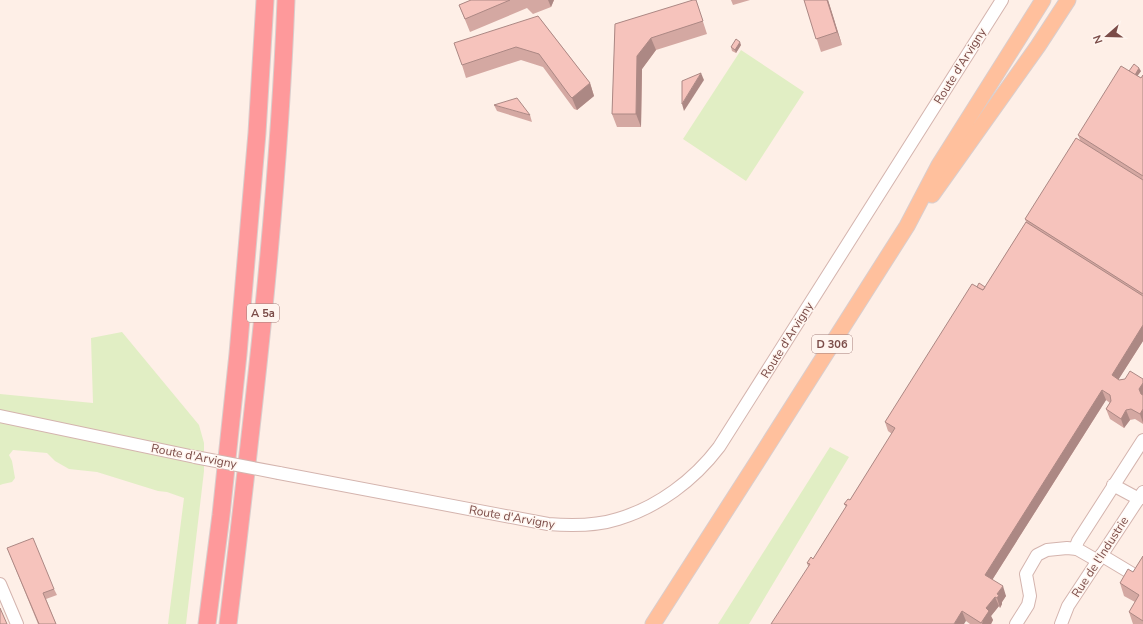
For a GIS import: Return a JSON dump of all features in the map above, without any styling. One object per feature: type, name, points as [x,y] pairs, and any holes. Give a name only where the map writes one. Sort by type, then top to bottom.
[{"type":"highway","points":[[257,0],[262,44]]},
{"type":"highway","name":"A 5a","points":[[207,624],[221,515],[238,354],[258,133],[265,0]]},
{"type":"highway","name":"A 5a","points":[[228,624],[260,344],[275,173],[286,0]]},
{"type":"main road","name":"D 306","points":[[653,624],[907,226],[939,165],[1043,0]]},
{"type":"main road","name":"D 306","points":[[907,226],[930,198],[1038,46],[1068,0]]},
{"type":"street","name":"Route d'Arvigny","points":[[0,416],[195,457],[527,521],[567,526],[600,523],[636,512],[666,497],[695,475],[719,447],[1002,0]]},
{"type":"street","points":[[1077,549],[1076,546],[1078,541],[1143,440]]},
{"type":"street","points":[[1113,485],[1141,495]]},
{"type":"street","name":"Rue de l'Industrie","points":[[1061,624],[1068,606],[1141,495]]},
{"type":"street","points":[[1016,624],[1028,605],[1030,596],[1026,574],[1037,555],[1047,550],[1067,548],[1077,549],[1131,574]]},
{"type":"street","points":[[0,584],[17,624]]},
{"type":"green space","points":[[741,50],[804,92],[746,181],[683,139]]},
{"type":"green space","points":[[122,332],[199,425],[204,443],[204,471],[186,624],[168,624],[184,498],[97,472],[69,469],[55,461],[47,453],[13,450],[9,455],[12,461],[15,478],[12,482],[0,485],[0,394],[93,403],[91,338]]},
{"type":"green space","points":[[830,447],[849,457],[749,624],[718,624]]},
{"type":"building","points":[[471,0],[510,0],[465,19],[459,5]]},
{"type":"building","points":[[696,0],[703,21],[651,38],[637,56],[636,114],[612,114],[615,24]]},
{"type":"building","points":[[804,0],[827,0],[837,32],[816,39]]},
{"type":"building","points":[[538,16],[590,83],[572,98],[539,54],[516,47],[462,65],[454,43]]},
{"type":"building","points":[[736,39],[740,42],[735,50],[731,47]]},
{"type":"building","points":[[1134,64],[1139,68],[1135,75],[1129,71]]},
{"type":"building","points":[[1121,66],[1141,78],[1143,75],[1143,176],[1078,135]]},
{"type":"building","points":[[701,73],[682,104],[682,81]]},
{"type":"building","points":[[517,98],[530,115],[494,105]]},
{"type":"building","points":[[1076,138],[1143,180],[1143,294],[1025,219]]},
{"type":"building","points":[[1026,222],[1143,296],[1143,325],[1112,375],[1119,380],[1125,379],[1130,371],[1143,379],[1143,383],[1139,389],[1143,395],[1143,409],[1140,414],[1131,409],[1126,410],[1121,419],[1106,409],[1111,401],[1110,395],[1102,390],[985,575],[1003,586],[997,594],[999,595],[997,598],[995,597],[986,608],[989,611],[981,623],[962,611],[954,624],[771,624],[810,564],[807,563],[811,557],[813,559],[847,505],[844,504],[848,499],[850,500],[895,428],[885,422],[972,284],[983,290]]},
{"type":"building","points":[[979,283],[985,287],[983,290],[977,287]]},
{"type":"building","points":[[33,538],[54,589],[43,593],[56,624],[39,624],[7,548]]},
{"type":"building","points":[[1143,556],[1143,621],[1129,612],[1139,595],[1120,583],[1128,569],[1133,572]]},
{"type":"building","points":[[0,608],[7,624],[0,624]]}]
